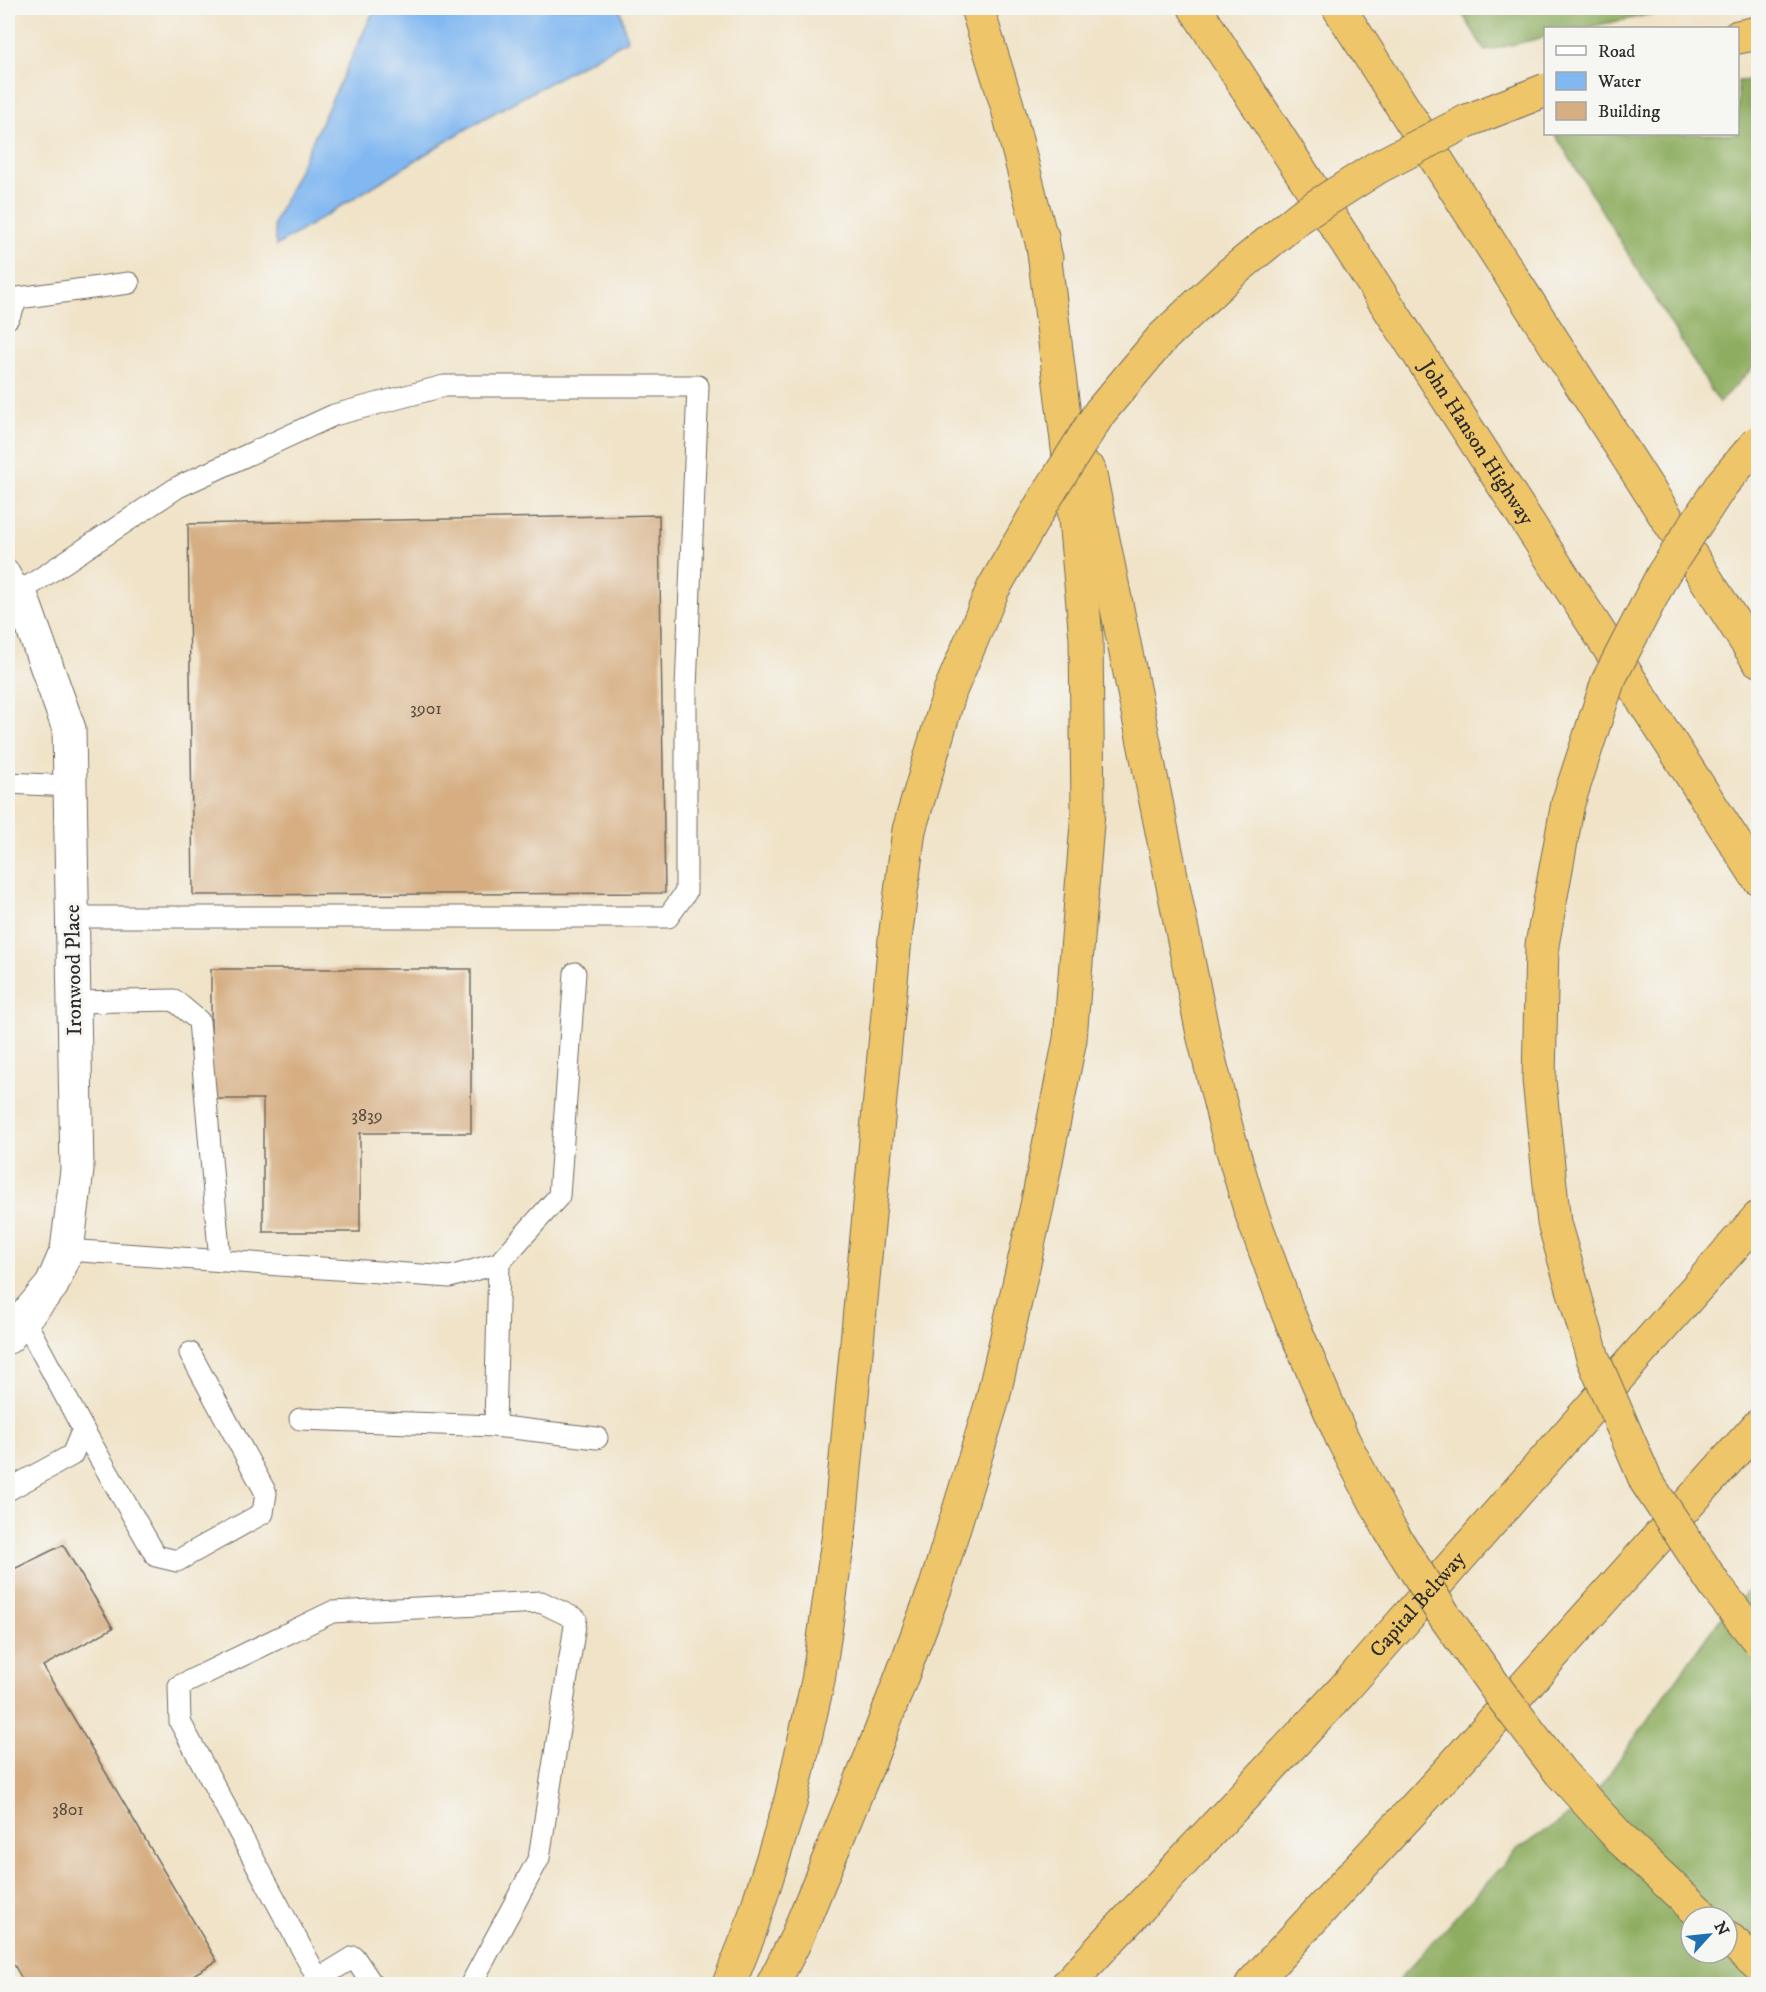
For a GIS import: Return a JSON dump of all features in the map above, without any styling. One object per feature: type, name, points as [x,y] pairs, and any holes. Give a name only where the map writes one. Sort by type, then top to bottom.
[{"type":"highway","points":[[977,8],[1007,105],[1042,236],[1203,1034],[1226,1127],[1250,1209],[1288,1313],[1342,1438],[1390,1530],[1446,1618],[1507,1704],[1560,1772],[1616,1833],[1691,1905]]},
{"type":"highway","name":"John Hanson Highway","points":[[1195,8],[1758,878]]},
{"type":"highway","points":[[1339,8],[1758,660]]},
{"type":"highway","points":[[1739,37],[1758,33]]},
{"type":"highway","points":[[729,1984],[749,1934],[790,1804],[818,1681],[838,1533],[895,939],[909,830],[950,691],[993,588],[1043,502],[1101,412],[1162,338],[1230,274],[1311,210],[1378,167],[1467,121],[1544,90]]},
{"type":"highway","points":[[773,1984],[795,1941],[873,1752],[936,1586],[992,1402],[1037,1206],[1070,1039],[1088,811],[1086,638],[1070,465],[1042,236]]},
{"type":"highway","points":[[1758,442],[1722,484],[1663,573],[1608,681],[1569,803],[1542,945],[1539,1080],[1554,1223],[1593,1358],[1646,1480],[1716,1587],[1758,1640]]},
{"type":"highway","name":"Capital Beltway","points":[[1068,1984],[1343,1690],[1758,1218]]},
{"type":"highway","points":[[1252,1984],[1447,1773],[1758,1426]]},
{"type":"highway","points":[[1739,1948],[1758,1965]]},
{"type":"street","name":"Ironwood Place","points":[[14,582],[69,729],[77,1170],[67,1250],[52,1285],[16,1328]]},
{"type":"lane","points":[[8,318],[18,298],[129,283]]},
{"type":"lane","points":[[14,582],[178,487],[334,415],[444,386],[698,386],[686,689],[686,892],[668,916],[73,917]]},
{"type":"lane","points":[[8,783],[70,786]]},
{"type":"lane","points":[[67,1250],[450,1277],[499,1263],[559,1196],[575,973]]},
{"type":"lane","points":[[74,1002],[174,1000],[199,1021],[220,1261]]},
{"type":"lane","points":[[495,1426],[499,1263]]},
{"type":"lane","points":[[16,1328],[83,1429],[156,1556],[177,1561],[262,1513],[266,1493],[190,1353]]},
{"type":"lane","points":[[300,1419],[495,1426],[597,1438]]},
{"type":"lane","points":[[8,1490],[72,1455],[83,1429]]},
{"type":"lane","points":[[372,1984],[354,1957],[313,1982],[180,1722],[179,1686],[332,1612],[541,1602],[576,1619],[539,1858],[471,1984]]},
{"type":"green space","points":[[1459,8],[1681,8],[1589,27],[1544,27],[1544,37],[1485,51]]},
{"type":"green space","points":[[1758,80],[1758,362],[1719,403],[1556,135],[1739,135],[1739,81]]},
{"type":"green space","points":[[1758,1580],[1758,1984],[1395,1984],[1516,1850],[1589,1802],[1715,1625]]},
{"type":"water","points":[[375,8],[620,8],[627,40],[481,120],[276,246],[274,223]]},
{"type":"building","points":[[659,515],[665,893],[193,895],[188,524]]},
{"type":"building","points":[[211,969],[471,969],[471,1133],[360,1133],[360,1232],[263,1232],[263,1099],[211,1099]]},
{"type":"building","points":[[63,1545],[113,1628],[43,1666],[217,1961],[178,1984],[25,1984],[8,1954],[8,1560],[14,1569]]}]
